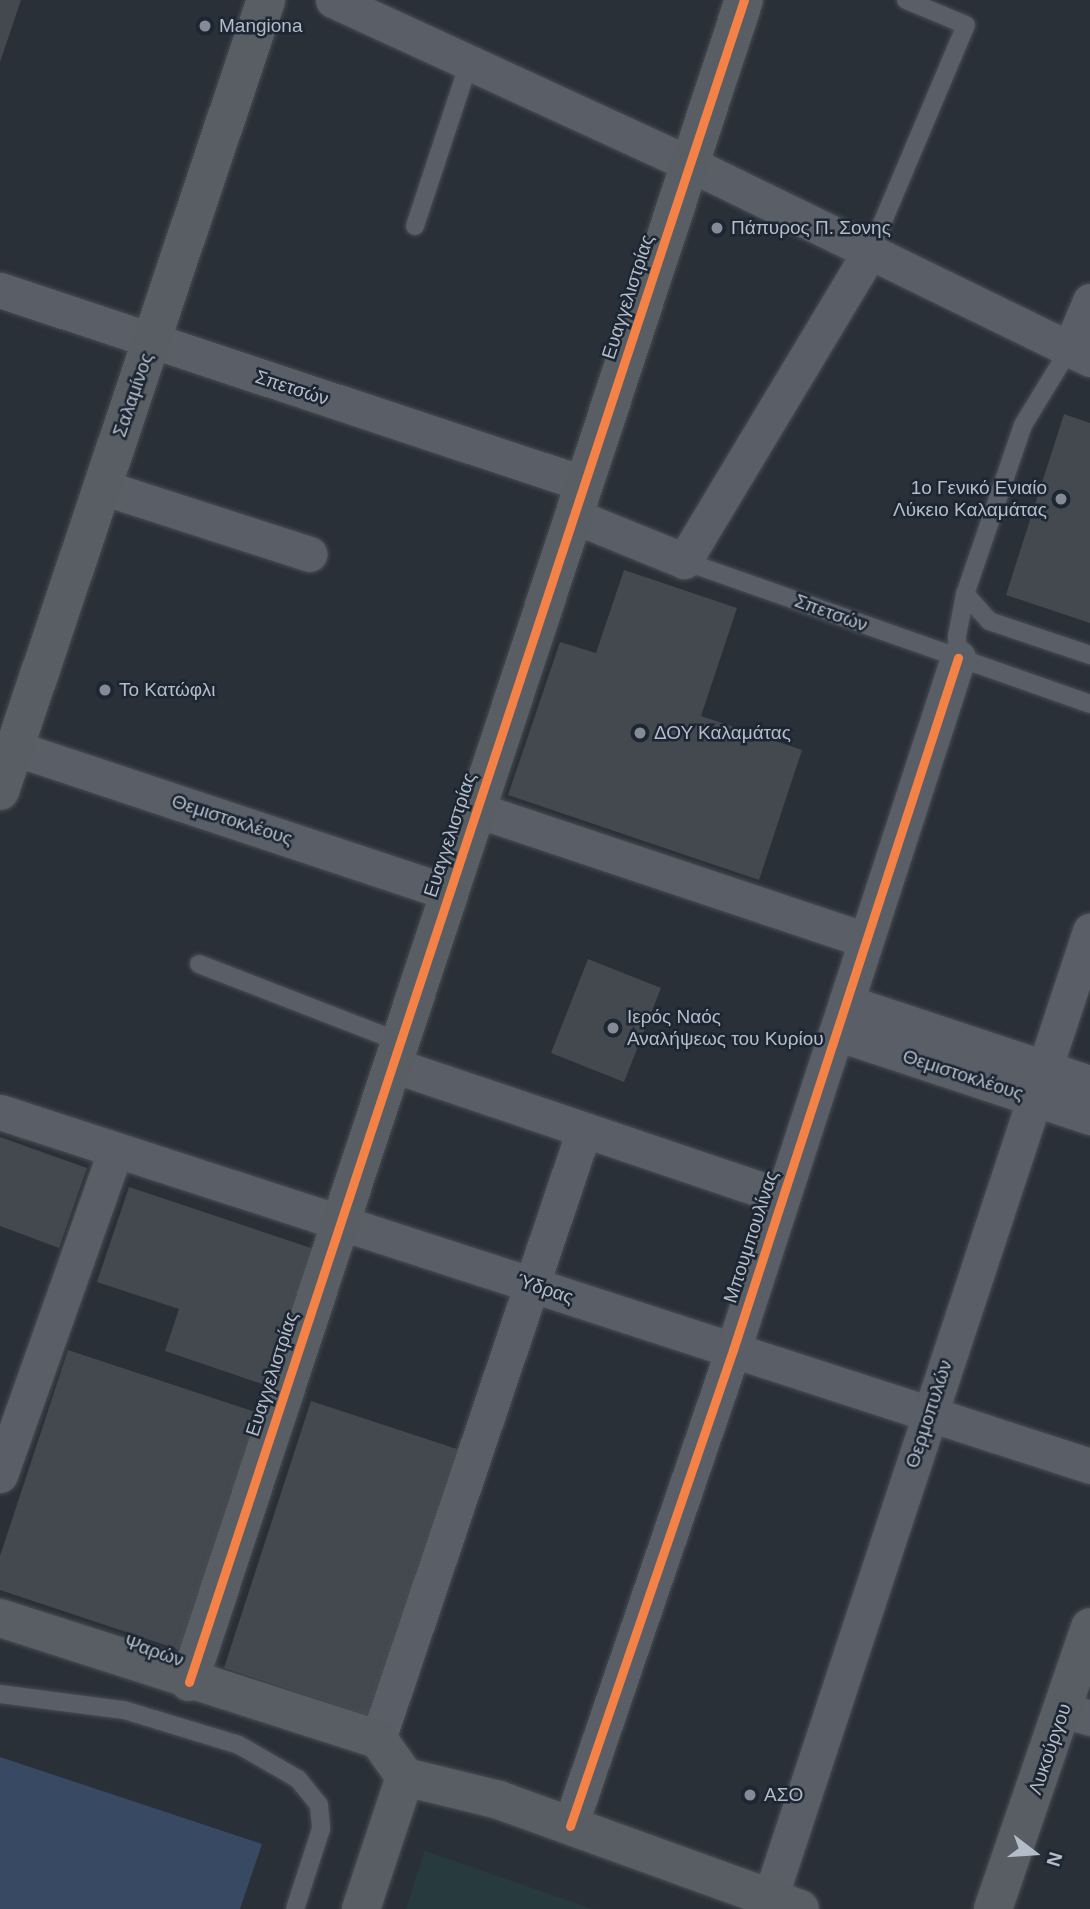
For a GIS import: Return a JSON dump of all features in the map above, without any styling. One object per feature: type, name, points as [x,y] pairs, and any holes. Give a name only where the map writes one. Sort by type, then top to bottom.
[{"type":"street","name":"Σαλαμίνος","points":[[0,791],[266,0]]},
{"type":"street","points":[[333,0],[690,164],[1080,353],[1090,301]]},
{"type":"street","name":"Ευαγγελιστρίας","points":[[189,1682],[744,0]]},
{"type":"street","points":[[684,561],[870,252]]},
{"type":"street","name":"Σπετσών","points":[[0,290],[152,342],[579,500],[684,561]]},
{"type":"street","points":[[102,487],[309,554]]},
{"type":"street","name":"Μπουμπουλίνας","points":[[570,1825],[733,1350],[958,658]]},
{"type":"street","name":"Θεμιστοκλέους","points":[[14,748],[450,892]]},
{"type":"street","points":[[477,810],[866,940]]},
{"type":"street","name":"Θερμοπυλών","points":[[785,1904],[929,1414],[1090,931]]},
{"type":"street","name":"Θεμιστοκλέους","points":[[841,1018],[1039,1083],[1090,1117]]},
{"type":"street","points":[[396,1053],[584,1130],[782,1197]]},
{"type":"street","name":"Θεμιστοκλέους","points":[[1039,1083],[1090,1083]]},
{"type":"street","name":"Ύδρας","points":[[0,1112],[1090,1466]]},
{"type":"street","points":[[584,1130],[378,1740],[405,1777],[452,1786],[570,1825],[785,1904]]},
{"type":"street","points":[[0,1475],[116,1150]]},
{"type":"street","name":"Ψαρών","points":[[0,1618],[189,1682],[378,1740]]},
{"type":"street","name":"Λυκούργου","points":[[993,1909],[1077,1714],[1090,1627]]},
{"type":"street","points":[[360,1909],[405,1777]]},
{"type":"lane","points":[[870,252],[966,25],[906,0]]},
{"type":"lane","points":[[415,226],[469,63]]},
{"type":"lane","points":[[958,658],[957,636],[965,594],[1023,425],[1080,353]]},
{"type":"lane","name":"Σπετσών","points":[[684,561],[1090,704]]},
{"type":"lane","points":[[965,594],[989,621],[1090,655]]},
{"type":"lane","points":[[198,964],[396,1053]]},
{"type":"lane","points":[[0,1694],[124,1710],[239,1745],[298,1779],[318,1805],[321,1829],[295,1909]]},
{"type":"green space","points":[[425,1851],[593,1909],[406,1909]]},
{"type":"water","points":[[0,1757],[262,1844],[240,1909],[0,1909]]},
{"type":"building","points":[[0,0],[21,0],[0,62]]},
{"type":"building","name":"1ο Γενικό Ενιαίο Λύκειο Καλαμάτας","points":[[1064,414],[1090,423],[1090,623],[1006,595]]},
{"type":"building","name":"ΔΟΥ Καλαμάτας","points":[[624,570],[737,608],[701,716],[802,750],[759,880],[508,795],[560,642],[596,653]]},
{"type":"building","points":[[588,959],[661,988],[624,1082],[551,1053]]},
{"type":"building","points":[[0,1137],[87,1168],[59,1248],[0,1226]]},
{"type":"building","points":[[129,1187],[317,1250],[271,1387],[165,1351],[179,1309],[97,1282]]},
{"type":"building","points":[[68,1350],[264,1415],[186,1652],[0,1590],[0,1556]]},
{"type":"building","points":[[311,1401],[463,1451],[375,1718],[224,1668]]},
{"type":"cycle path","points":[[189,1682],[744,0]]},
{"type":"cycle path","points":[[570,1826],[733,1350],[958,658]]},
{"type":"place","name":"Mangiona","points":[[205,26]]},
{"type":"place","name":"Πάπυρος Π. Σονης","points":[[717,228]]},
{"type":"place","name":"1ο Γενικό Ενιαίο Λύκειο Καλαμάτας","points":[[1061,499]]},
{"type":"place","name":"Το Κατώφλι","points":[[105,690]]},
{"type":"place","name":"ΔΟΥ Καλαμάτας","points":[[640,733]]},
{"type":"place","name":"Ιερός Ναός Αναλήψεως του Κυρίου","points":[[613,1028]]},
{"type":"place","name":"ΑΣΟ","points":[[750,1795]]}]
